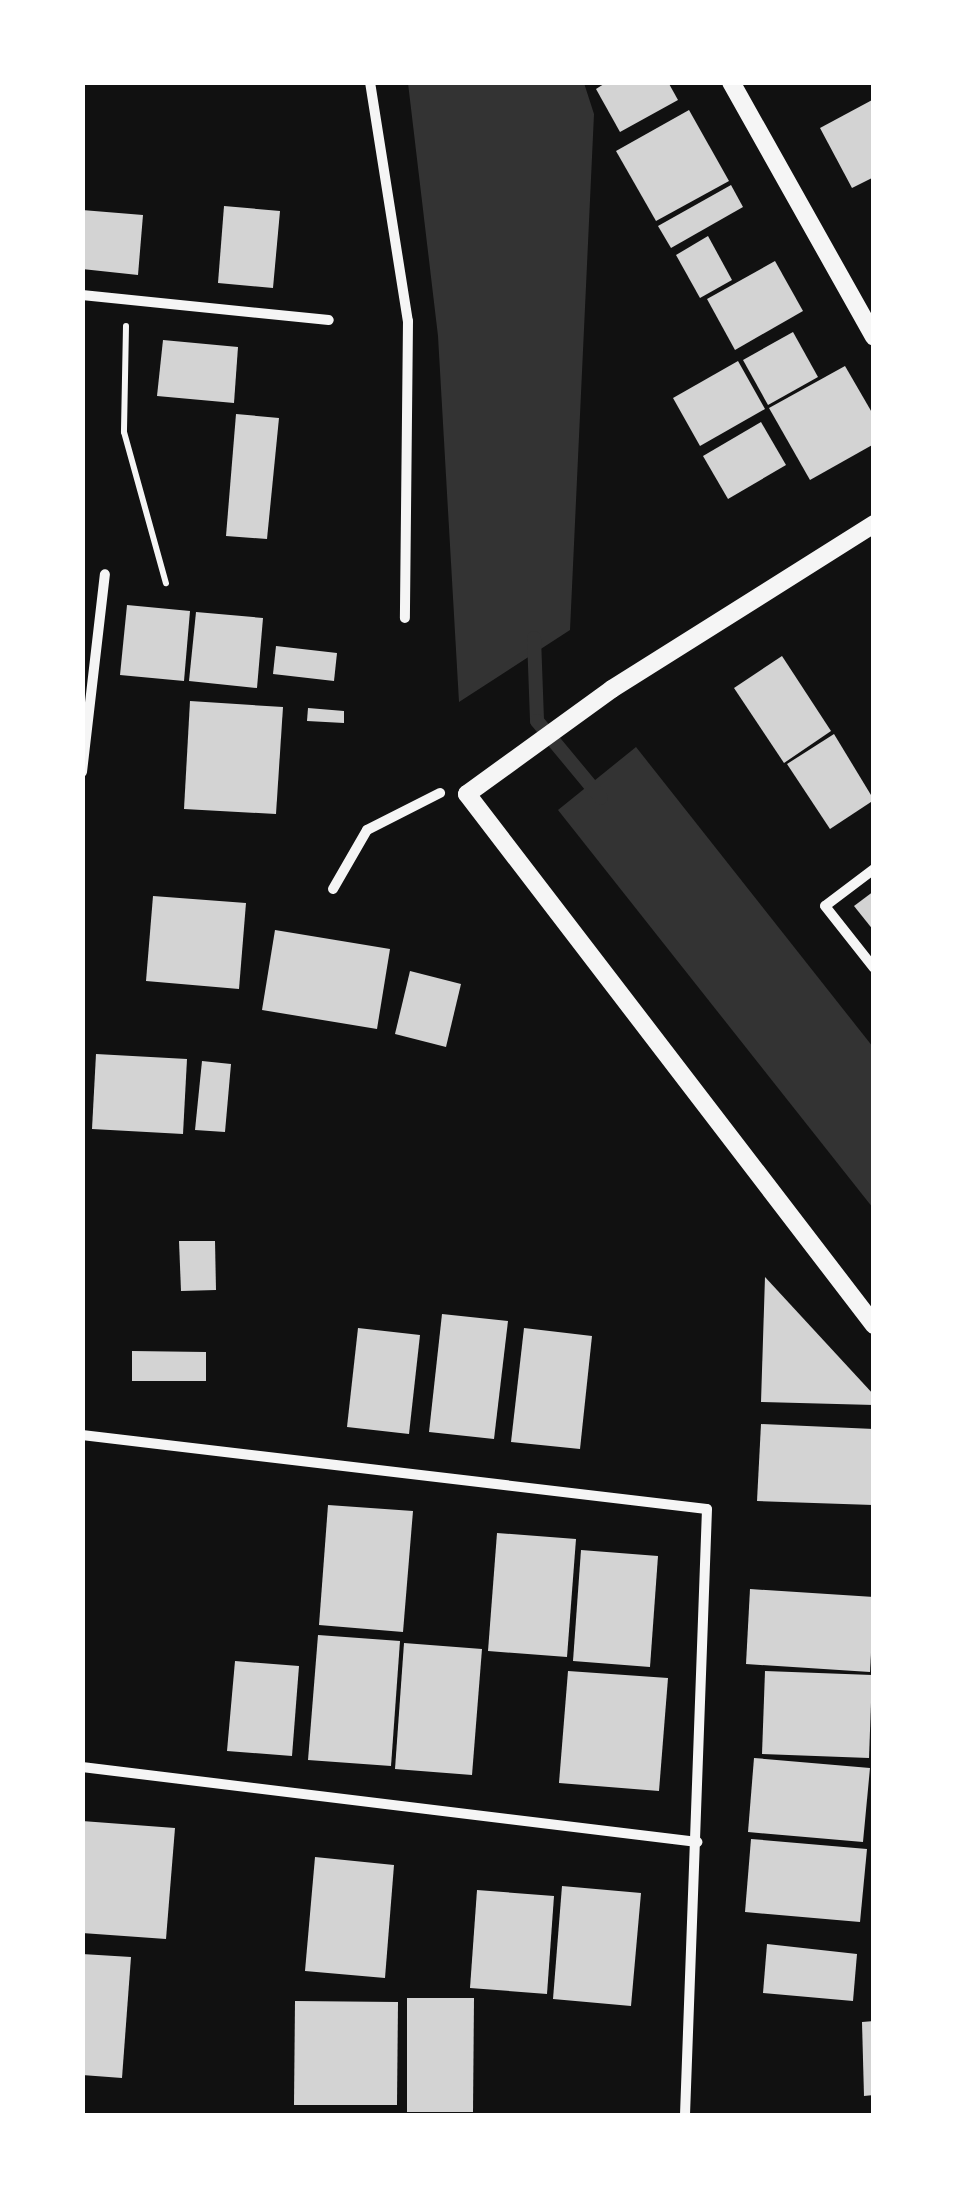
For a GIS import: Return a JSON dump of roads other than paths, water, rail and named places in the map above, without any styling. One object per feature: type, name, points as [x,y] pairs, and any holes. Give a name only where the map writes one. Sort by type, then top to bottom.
[{"type":"street","points":[[370,82],[408,322],[405,618]]},
{"type":"street","points":[[731,82],[874,337]]},
{"type":"street","points":[[82,295],[329,320]]},
{"type":"street","points":[[874,524],[612,689],[467,794],[874,1325]]},
{"type":"street","points":[[82,772],[104,574]]},
{"type":"street","points":[[333,889],[367,830],[440,793]]},
{"type":"street","points":[[874,869],[826,906],[874,968]]},
{"type":"street","points":[[82,1435],[707,1509],[685,2116]]},
{"type":"street","points":[[82,1767],[697,1842]]},
{"type":"waterway","points":[[534,638],[537,721],[601,798]]}]
